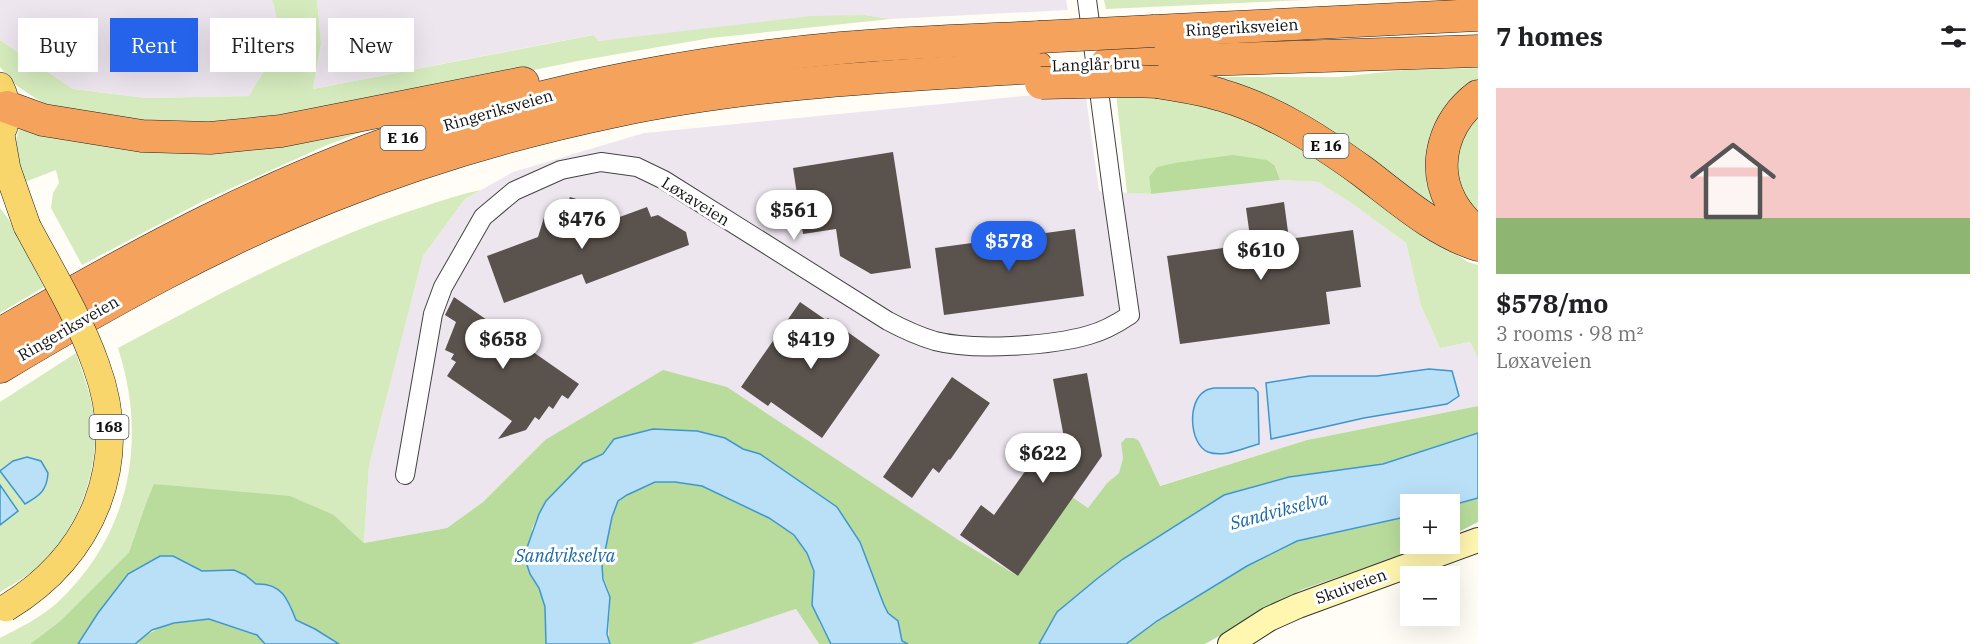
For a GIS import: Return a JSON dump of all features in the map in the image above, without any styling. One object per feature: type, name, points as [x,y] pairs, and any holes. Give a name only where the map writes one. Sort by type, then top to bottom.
[{"type":"highway","name":"Ringeriksveien","points":[[1154,31],[1478,15]]},
{"type":"highway","name":"Langlår bru","points":[[1039,62],[1154,31]]},
{"type":"highway","name":"E 16","points":[[2,116],[142,136],[210,138],[281,131],[681,54],[806,37],[842,48]]},
{"type":"highway","name":"Ringeriksveien","points":[[0,334],[96,279],[214,217],[320,170],[421,132],[547,96],[695,66],[842,48],[1039,62]]},
{"type":"highway","name":"E 16","points":[[1039,62],[1132,81],[1157,72],[1478,51]]},
{"type":"highway","name":"Ringeriksveien","points":[[0,367],[170,271],[225,243],[333,195],[430,160],[553,125],[618,111],[743,90],[842,80],[879,91],[1039,62]]},
{"type":"highway","name":"E 16","points":[[1157,72],[1273,115],[1325,145],[1431,222],[1466,242],[1478,245]]},
{"type":"highway","points":[[1478,96],[1461,111],[1449,129],[1441,160],[1449,199],[1459,214],[1478,234]]},
{"type":"highway","name":"E 16","points":[[0,383],[47,339]]},
{"type":"main road","name":"168","points":[[2,116],[7,169],[27,226],[86,339],[97,367],[109,418],[109,441],[103,487],[79,542],[50,576],[34,590],[2,610]]},
{"type":"main road","name":"168","points":[[0,191],[27,226]]},
{"type":"main road","name":"Skuiveien","points":[[1230,644],[1269,619],[1298,606],[1344,587],[1478,540]]},
{"type":"street","name":"Løxaveien","points":[[405,475],[433,314],[443,287],[483,217],[514,191],[561,170],[601,162],[637,167],[664,180],[888,321],[935,341],[968,346],[1055,342],[1092,335],[1130,315],[1087,0]]},
{"type":"shaded area","points":[[0,0],[272,0],[277,18],[210,18],[210,72],[263,72],[249,96],[145,98],[73,89],[48,72],[98,72],[98,18],[18,18],[18,52],[0,40]]},
{"type":"shaded area","points":[[317,0],[1066,0],[1068,10],[891,19],[865,15],[599,41],[592,35],[414,69],[414,18],[328,18],[328,72],[401,72],[313,89],[321,43]]},
{"type":"shaded area","points":[[1085,90],[1099,191],[1151,194],[1280,180],[1318,182],[1406,243],[1421,306],[1440,348],[1470,342],[1478,359],[1478,406],[1307,440],[1159,486],[1139,441],[1122,443],[1123,458],[1119,473],[1107,483],[1088,508],[1071,498],[1018,576],[957,539],[545,440],[483,502],[447,528],[364,543],[369,466],[423,256],[465,199],[513,172],[644,133]]},
{"type":"shaded area","points":[[796,609],[819,644],[691,644]]},
{"type":"green space","points":[[272,0],[317,0],[321,43],[316,72],[316,18],[276,18]]},
{"type":"green space","points":[[1104,0],[1306,0],[1106,9]]},
{"type":"green space","points":[[865,15],[891,19],[711,38],[583,60],[321,113],[202,126],[137,122],[47,105],[16,85],[0,67],[0,40],[18,52],[18,72],[48,72],[73,89],[145,98],[249,96],[263,72],[316,72],[313,89],[401,72],[414,72],[414,70],[593,35],[599,41],[811,16]]},
{"type":"green space","points":[[1478,68],[1478,82],[1471,86],[1445,215],[1214,77],[1339,77],[1404,70]]},
{"type":"green space","points":[[1116,93],[1191,102],[1255,120],[1291,140],[1448,249],[1468,262],[1478,265],[1478,359],[1470,342],[1440,348],[1421,306],[1406,243],[1318,182],[1280,180],[1275,166],[1205,159],[1180,162],[1149,177],[1151,194],[1127,193]]},
{"type":"green space","points":[[1478,111],[1478,219],[1459,195],[1454,151]]},
{"type":"green space","points":[[401,123],[367,130],[327,145],[203,201],[82,265],[51,208],[53,193],[59,183],[56,170],[25,182],[16,149],[19,130],[26,128]]},
{"type":"green space","points":[[1233,155],[1267,160],[1275,166],[1280,180],[1151,194],[1149,177],[1157,167]]},
{"type":"green space","points":[[481,190],[465,199],[423,256],[369,466],[364,543],[334,515],[155,484],[129,552],[59,622],[30,644],[0,644],[0,638],[30,622],[58,602],[82,575],[102,547],[117,516],[126,484],[131,451],[131,417],[127,383],[118,348],[260,274],[332,241],[407,212]]},
{"type":"green space","points":[[0,208],[9,220],[44,287],[0,313]]},
{"type":"green space","points":[[76,353],[90,396],[95,431],[91,471],[86,491],[69,528],[58,545],[35,569],[0,592],[0,525],[18,510],[0,485],[0,402]]},
{"type":"green space","points":[[663,370],[727,387],[957,539],[1018,576],[1072,497],[1088,508],[1107,483],[1119,473],[1123,458],[1121,443],[1126,438],[1139,441],[1160,486],[1307,440],[1478,406],[1478,433],[1383,464],[1289,477],[1160,535],[1098,578],[1057,612],[1039,644],[908,644],[902,641],[898,621],[888,613],[884,605],[860,542],[837,507],[760,454],[743,449],[725,438],[653,429],[614,439],[603,454],[583,463],[546,501],[539,514],[532,529],[530,574],[539,588],[545,607],[546,644],[339,644],[296,620],[287,599],[272,586],[256,584],[234,570],[202,571],[173,556],[160,556],[128,574],[78,644],[30,644],[59,622],[129,552],[154,484],[290,496],[334,515],[364,543],[447,528],[483,502],[545,440]]},
{"type":"green space","points":[[655,482],[702,486],[769,518],[794,535],[807,553],[814,571],[819,622],[831,644],[819,644],[796,609],[691,644],[610,644],[608,632],[610,597],[602,566],[614,514],[621,498]]},
{"type":"green space","points":[[1478,498],[1478,522],[1460,531],[1460,503]]},
{"type":"green space","points":[[1400,518],[1400,554],[1404,554],[1301,590],[1205,644],[1126,644],[1157,621],[1247,566],[1297,541]]},
{"type":"green space","points":[[209,619],[257,635],[265,644],[135,644],[161,627]]},
{"type":"water","points":[[1429,369],[1452,371],[1459,396],[1447,404],[1364,418],[1271,439],[1266,383],[1310,376],[1377,376]]},
{"type":"water","points":[[1254,388],[1258,392],[1259,444],[1220,454],[1208,452],[1202,447],[1194,432],[1193,413],[1199,396],[1206,390]]},
{"type":"water","name":"Sandvikselva","points":[[653,429],[697,431],[725,438],[743,449],[760,454],[837,507],[860,542],[884,605],[888,613],[898,621],[902,641],[908,644],[831,644],[812,605],[814,571],[807,553],[794,535],[769,518],[702,486],[655,482],[618,501],[612,517],[602,566],[603,579],[610,597],[607,634],[610,644],[546,644],[545,607],[524,556],[539,514],[546,501],[583,463],[603,454],[614,439]]},
{"type":"water","name":"Sandvikselva","points":[[1478,433],[1478,498],[1460,503],[1460,494],[1400,494],[1400,518],[1297,541],[1247,566],[1157,621],[1126,644],[1039,644],[1057,612],[1098,578],[1123,559],[1224,495],[1289,477],[1383,464]]},
{"type":"water","points":[[27,457],[41,461],[48,473],[46,484],[41,492],[25,504],[0,471],[13,461]]},
{"type":"water","points":[[0,485],[18,511],[0,525]]},
{"type":"water","points":[[160,556],[173,556],[202,571],[234,570],[256,584],[272,586],[287,599],[296,620],[339,644],[265,644],[257,635],[209,619],[174,623],[152,630],[135,644],[78,644],[128,574]]},
{"type":"building","points":[[893,152],[911,268],[871,274],[840,256],[836,229],[803,234],[793,168]]},
{"type":"building","points":[[570,197],[586,202],[576,233],[647,207],[651,217],[658,215],[686,232],[689,245],[586,284],[582,274],[504,303],[487,256],[538,237],[545,214],[561,219]]},
{"type":"building","points":[[1284,202],[1289,239],[1353,230],[1361,287],[1326,292],[1330,324],[1180,344],[1167,256],[1251,244],[1246,208]]},
{"type":"building","points":[[1075,229],[1084,296],[944,315],[935,248]]},
{"type":"building","points":[[454,297],[579,384],[568,399],[562,395],[553,409],[549,406],[539,420],[535,417],[526,430],[498,439],[512,421],[447,376],[456,362],[451,359],[454,354],[445,350],[456,322],[445,315]]},
{"type":"building","points":[[800,302],[826,320],[828,318],[880,355],[822,438],[771,402],[768,406],[741,387]]},
{"type":"building","points":[[1087,373],[1102,456],[1018,576],[960,535],[981,505],[994,515],[1041,449],[1065,443],[1053,379]]},
{"type":"building","points":[[952,377],[990,403],[950,460],[939,473],[933,468],[912,498],[883,477]]}]
